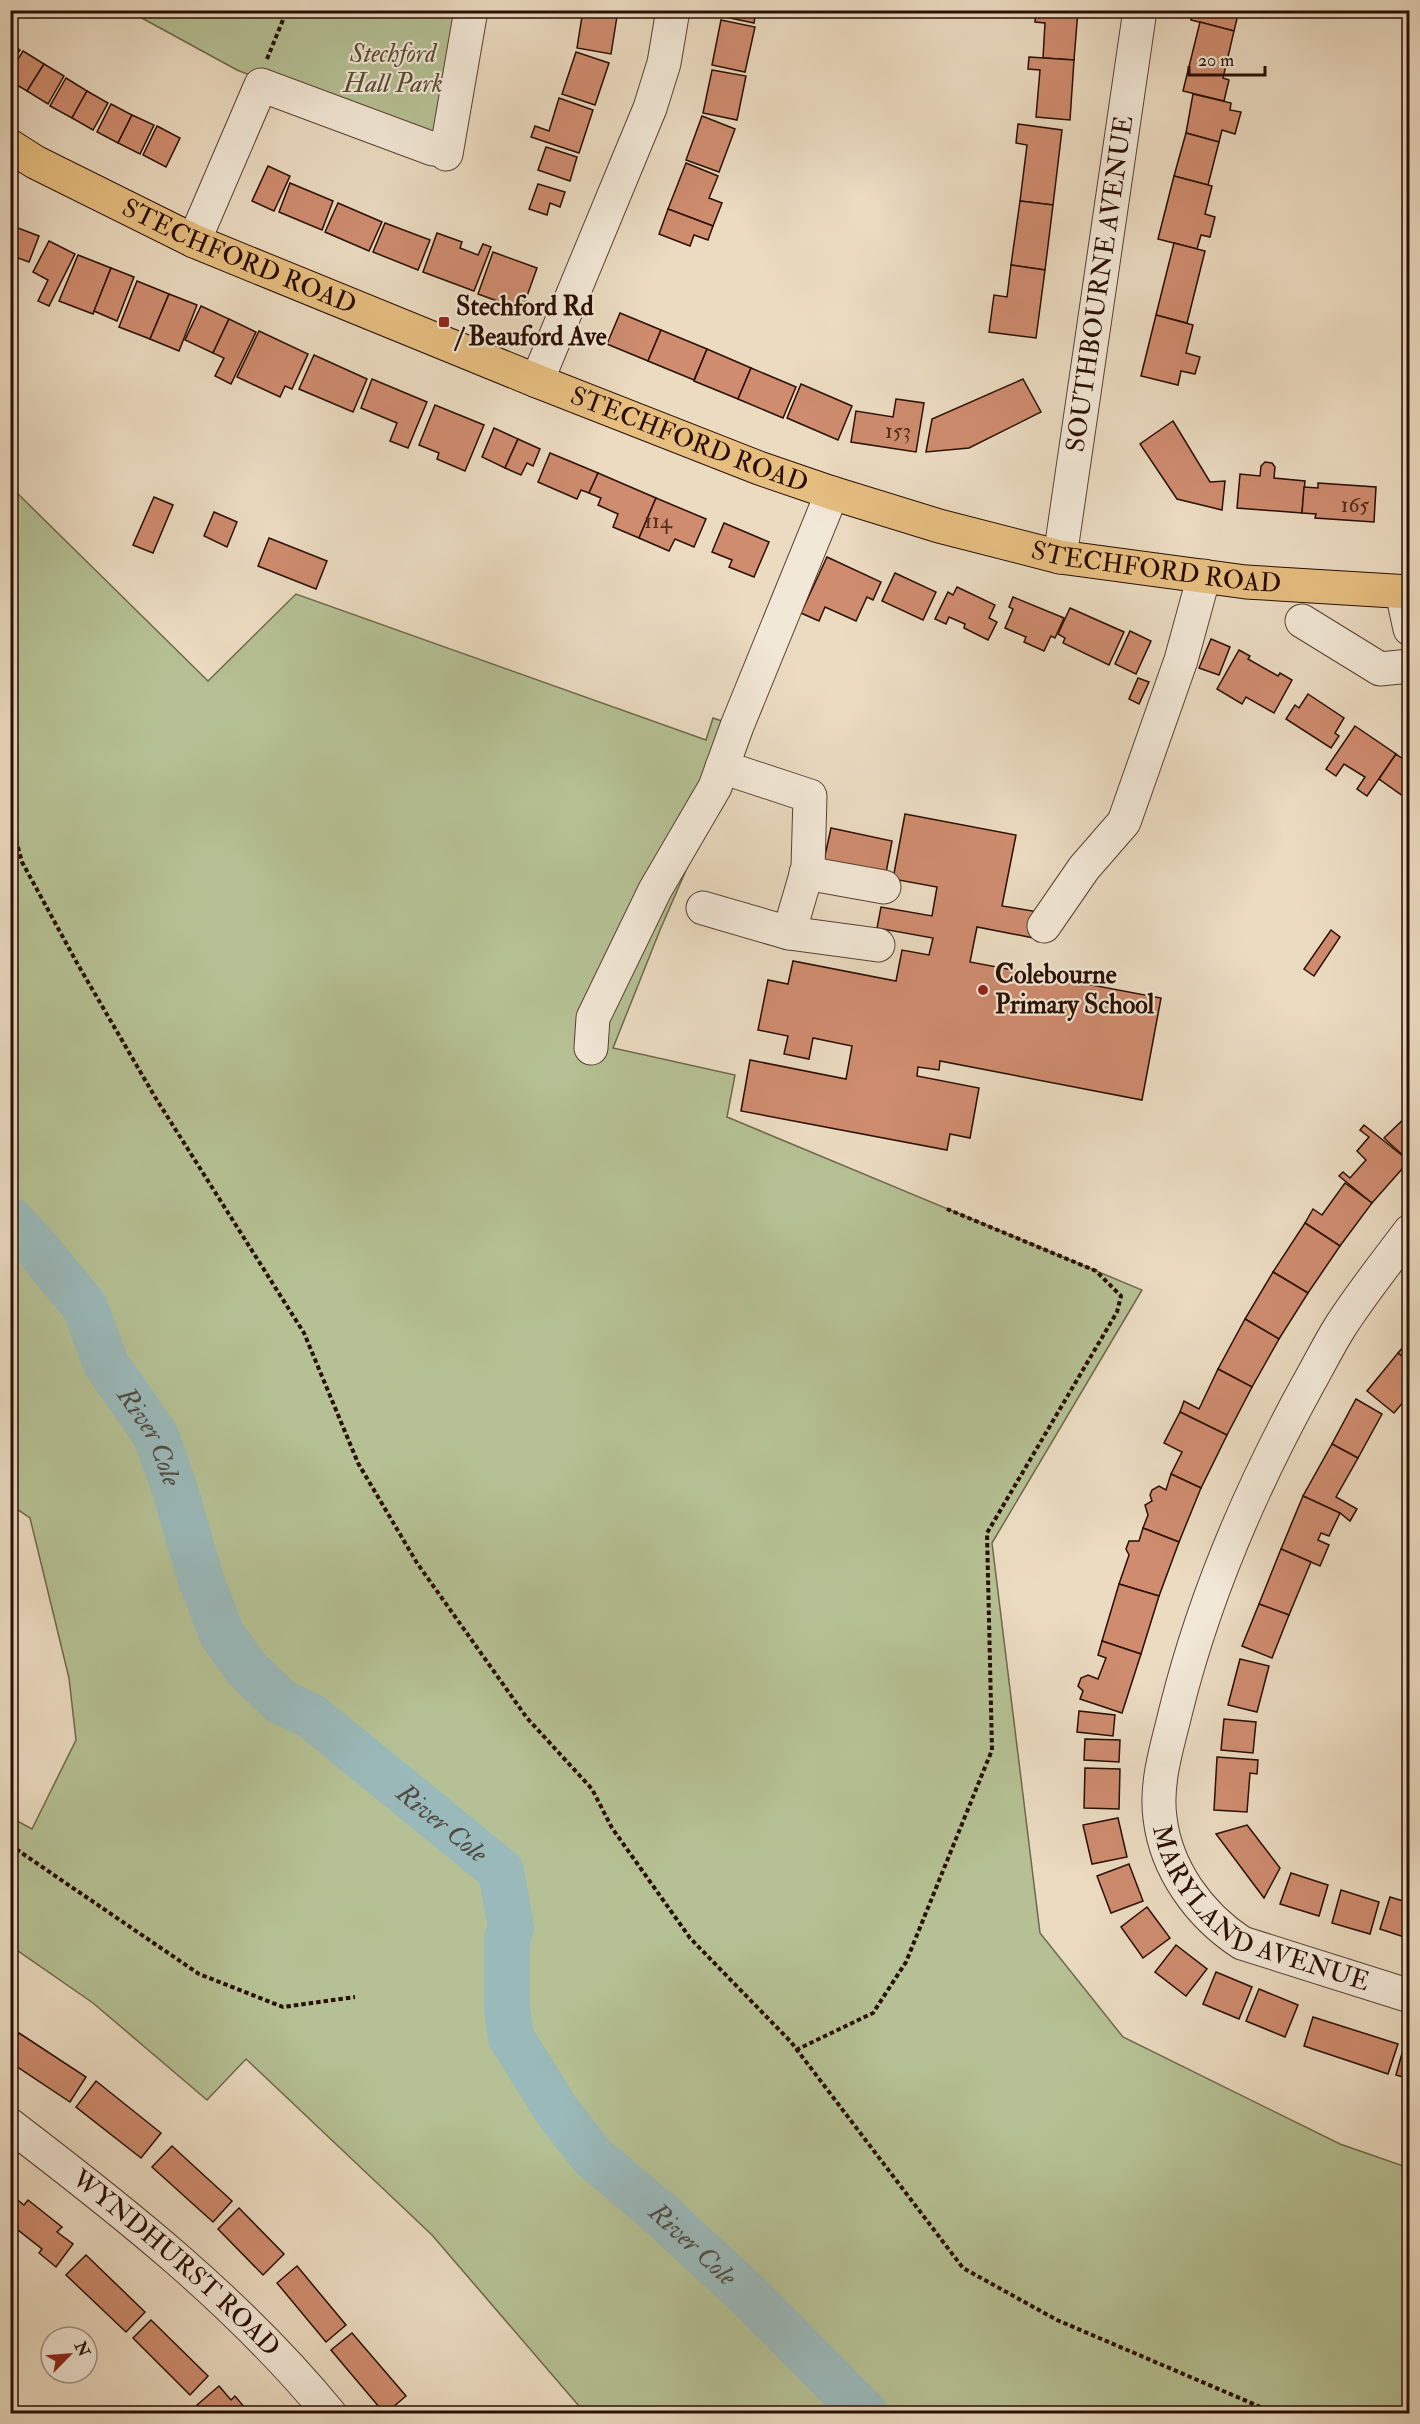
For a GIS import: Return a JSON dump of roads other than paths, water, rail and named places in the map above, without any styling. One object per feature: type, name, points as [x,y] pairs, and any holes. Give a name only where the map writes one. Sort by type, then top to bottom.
[{"type":"main road","name":"STECHFORD ROAD","points":[[10,146],[35,162],[194,241],[537,381],[759,468],[832,494],[939,526],[1060,556],[1246,582],[1406,592]]},
{"type":"street","points":[[194,241],[261,85],[439,151],[471,10]]},
{"type":"street","points":[[537,381],[650,108],[664,63],[673,10]]},
{"type":"street","name":"SOUTHBOURNE AVENUE","points":[[1060,556],[1140,10]]},
{"type":"street","points":[[591,1048],[593,1018],[655,890],[715,787],[832,494]]},
{"type":"street","points":[[1044,926],[1084,868],[1124,822],[1181,660],[1204,576]]},
{"type":"street","points":[[1406,592],[1410,629]]},
{"type":"street","points":[[1302,621],[1380,669],[1410,666]]},
{"type":"street","points":[[722,767],[810,796],[806,873],[789,933]]},
{"type":"street","points":[[806,873],[884,887]]},
{"type":"street","points":[[703,908],[789,933],[878,945]]},
{"type":"street","name":"MARYLAND AVENUE","points":[[1410,1231],[1340,1327],[1277,1440],[1232,1544],[1192,1646],[1162,1766],[1159,1816],[1176,1872],[1206,1914],[1222,1930],[1242,1943],[1410,1996]]},
{"type":"street","name":"WYNDHURST ROAD","points":[[10,2125],[123,2211],[257,2332],[330,2414]]},
{"type":"waterway","name":"River Cole","points":[[10,1220],[35,1246],[85,1307],[106,1364],[156,1436],[175,1490],[201,1580],[222,1634],[246,1668],[281,1702],[311,1716],[501,1871],[511,1928],[507,1939],[507,2009],[511,2037],[557,2111],[593,2157],[656,2210],[748,2295],[866,2414]]},
{"type":"place","name":"Stechford Rd / Beauford Ave","points":[[444,322]]},
{"type":"place","name":"Colebourne Primary School","points":[[983,990]]},
{"type":"park label","name":"Stechford Hall Park","points":[[393,69]]}]
